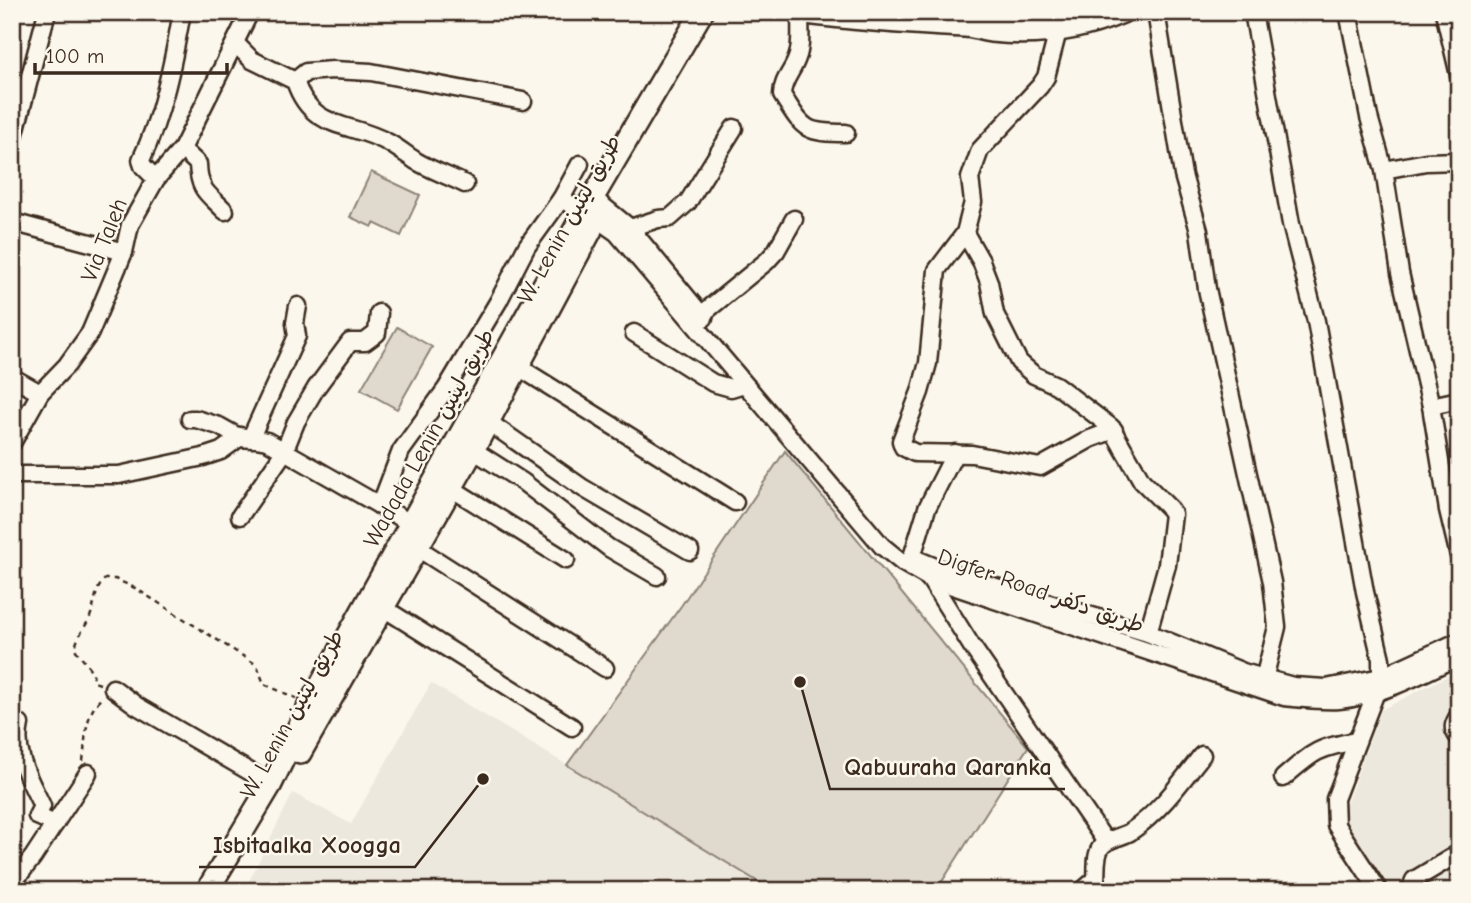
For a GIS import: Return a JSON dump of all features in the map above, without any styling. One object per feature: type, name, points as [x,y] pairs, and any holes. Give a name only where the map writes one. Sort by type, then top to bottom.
[{"type":"main road","name":"Wadada Lenin طريق لينين","points":[[207,891],[271,784],[309,706],[595,208],[702,12]]},
{"type":"main road","name":"W. Lenin طريق لينين","points":[[220,891],[473,450],[595,208],[716,12]]},
{"type":"main road","points":[[799,12],[903,24],[969,26],[989,31],[1031,34],[1063,22]]},
{"type":"main road","points":[[929,12],[1008,18],[1051,16],[1063,22],[1091,24],[1122,12]]},
{"type":"street","points":[[12,144],[47,12]]},
{"type":"street","points":[[156,179],[143,166],[141,160],[173,61],[182,12]]},
{"type":"street","name":"Via Taleh","points":[[12,443],[40,393],[67,365],[90,333],[124,252],[131,225],[156,179],[182,149],[250,12]]},
{"type":"street","points":[[799,12],[798,57],[789,72],[782,95],[801,125],[822,133],[846,133]]},
{"type":"street","points":[[1156,12],[1183,175],[1199,231],[1207,289],[1272,582],[1277,627],[1264,679]]},
{"type":"street","points":[[1253,12],[1291,224],[1315,321],[1365,592],[1381,659],[1379,684],[1335,800],[1336,825],[1378,891]]},
{"type":"street","points":[[1348,12],[1368,117],[1384,170],[1400,273],[1431,406],[1448,510],[1459,556]]},
{"type":"street","points":[[1444,12],[1459,75]]},
{"type":"street","points":[[1063,22],[1046,77],[980,150],[970,178],[973,202],[965,233],[937,270],[928,363],[901,441],[903,447],[915,453],[955,453],[1040,467],[1090,439],[1114,430]]},
{"type":"street","points":[[235,43],[252,60],[295,81],[307,107],[324,119],[387,142],[418,162],[465,184]]},
{"type":"street","points":[[295,81],[306,72],[371,72],[523,101]]},
{"type":"street","points":[[630,228],[670,218],[688,202],[734,128]]},
{"type":"street","points":[[182,149],[198,164],[198,178],[204,192],[225,211]]},
{"type":"street","points":[[1384,170],[1426,162],[1459,161]]},
{"type":"street","points":[[380,506],[401,451],[446,389],[499,302],[527,246],[561,199],[580,164]]},
{"type":"street","points":[[561,199],[595,208]]},
{"type":"street","name":"Digfer Road طريق دكفر","points":[[595,208],[630,228],[880,530],[912,557],[963,577],[1148,633],[1264,679],[1293,687],[1326,688],[1379,684],[1418,676],[1459,656]]},
{"type":"street","name":"Digfer Road طريق دكفر","points":[[595,208],[882,546],[902,563],[929,578],[1284,697],[1318,701],[1343,699],[1379,684],[1459,641]]},
{"type":"street","points":[[701,315],[767,261],[776,251],[794,219]]},
{"type":"street","points":[[12,222],[124,252]]},
{"type":"street","points":[[965,233],[981,261],[995,314],[1019,362],[1114,430],[1142,481],[1172,514],[1167,565],[1148,633]]},
{"type":"street","points":[[253,439],[252,435],[297,336],[295,323],[298,306]]},
{"type":"street","points":[[240,516],[284,452],[296,422],[316,388],[350,342],[365,342],[377,333],[379,313]]},
{"type":"street","points":[[634,333],[713,383],[731,388],[744,384]]},
{"type":"street","points":[[517,366],[735,502]]},
{"type":"street","points":[[12,377],[40,393]]},
{"type":"street","points":[[1431,406],[1459,400]]},
{"type":"street","points":[[190,419],[253,439]]},
{"type":"street","points":[[487,421],[583,488],[691,551]]},
{"type":"street","points":[[12,475],[118,475],[203,457],[221,451],[239,438],[253,439],[267,441],[412,524]]},
{"type":"street","points":[[473,450],[523,482],[609,548],[657,576]]},
{"type":"street","points":[[912,557],[927,508],[955,453]]},
{"type":"street","points":[[451,488],[566,560]]},
{"type":"street","points":[[416,547],[604,668]]},
{"type":"street","points":[[929,578],[971,645],[1107,842]]},
{"type":"street","points":[[382,607],[572,727]]},
{"type":"street","points":[[113,688],[137,706],[271,784]]},
{"type":"street","points":[[1459,715],[1453,725],[1459,738]]},
{"type":"street","points":[[20,724],[16,751],[42,806],[37,816],[55,824]]},
{"type":"street","points":[[1283,778],[1314,752],[1326,746],[1357,741]]},
{"type":"street","points":[[1082,891],[1099,885],[1096,858],[1102,846],[1129,833],[1141,823],[1169,797],[1202,755]]},
{"type":"street","points":[[12,884],[88,773]]},
{"type":"street","points":[[1410,891],[1414,880],[1459,853]]},
{"type":"path","points":[[113,688],[94,682],[93,673],[75,649],[76,641],[90,617],[97,586],[105,579],[115,579],[135,588],[257,665],[264,684],[309,706]]},
{"type":"path","points":[[88,773],[82,765],[88,721],[93,705],[113,688]]},
{"type":"shaded area","points":[[371,172],[420,195],[401,236],[374,223],[372,227],[350,217]]},
{"type":"shaded area","points":[[397,327],[432,347],[397,409],[361,389]]},
{"type":"shaded area","points":[[785,451],[1028,747],[936,891],[773,891],[567,765],[681,606]]},
{"type":"shaded area","points":[[1459,670],[1459,891],[1385,891],[1339,822],[1343,805],[1342,816],[1381,710]]},
{"type":"shaded area","points":[[431,683],[773,891],[244,891],[293,793],[351,824]]},
{"type":"place","name":"Qabuuraha Qaranka","points":[[800,682]]},
{"type":"place","name":"Isbitaalka Xoogga","points":[[483,779]]}]
